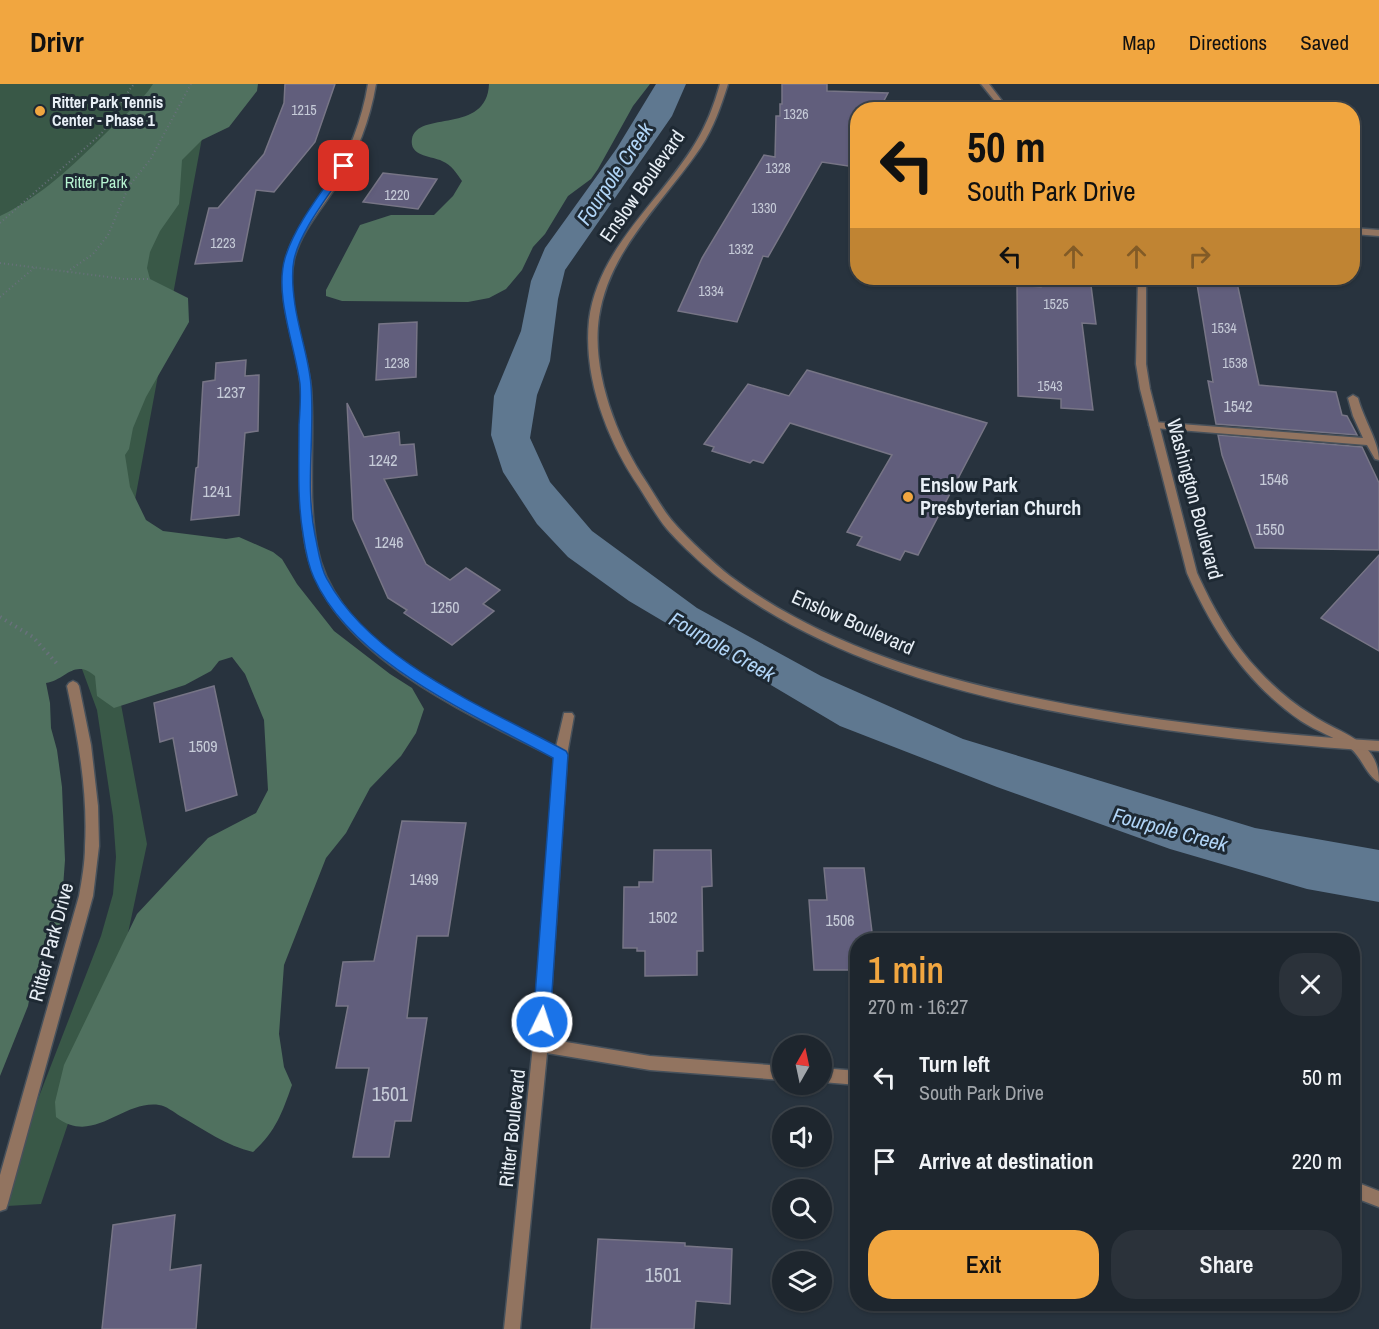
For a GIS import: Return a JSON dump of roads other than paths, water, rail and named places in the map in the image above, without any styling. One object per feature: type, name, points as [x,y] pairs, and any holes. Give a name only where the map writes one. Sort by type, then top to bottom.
[{"type":"street","points":[[372,84],[365,121],[353,151],[298,237],[289,260],[290,306],[306,385],[304,472],[309,532],[319,577],[342,612],[373,645],[415,675],[561,755]]},
{"type":"street","name":"Enslow Boulevard","points":[[724,84],[718,107],[698,144],[615,259],[602,288],[594,317],[594,347],[604,407],[616,441],[638,484],[666,523],[710,564],[757,599],[802,625],[880,661],[948,683],[1030,703],[1115,718],[1356,745]]},
{"type":"street","points":[[985,84],[1000,102]]},
{"type":"street","points":[[1360,232],[1379,233]]},
{"type":"street","name":"Washington Boulevard","points":[[1142,285],[1141,364],[1154,425],[1192,573],[1217,625],[1241,660],[1270,692],[1306,719],[1356,745],[1379,746]]},
{"type":"street","points":[[1353,398],[1358,416],[1379,457]]},
{"type":"street","points":[[1154,425],[1370,442]]},
{"type":"street","name":"Ritter Park Drive","points":[[0,1203],[86,896],[92,845],[89,789],[83,730],[73,686]]},
{"type":"street","name":"Ritter Boulevard","points":[[512,1329],[540,1045],[561,755],[568,716]]},
{"type":"street","points":[[1356,745],[1379,777]]},
{"type":"street","points":[[540,1045],[650,1063],[772,1072]]},
{"type":"street","points":[[832,1077],[850,1078]]},
{"type":"street","points":[[1360,1192],[1379,1199]]},
{"type":"water","name":"Fourpole Creek","points":[[656,84],[686,84],[672,116],[565,270],[558,299],[550,361],[537,395],[530,438],[550,482],[592,531],[697,608],[821,676],[963,739],[1255,828],[1379,850],[1379,902],[1307,889],[1170,849],[997,787],[840,726],[629,601],[568,557],[537,524],[503,472],[491,435],[494,396],[521,331],[531,281],[545,248],[617,148]]},
{"type":"place","name":"Ritter Park Tennis Center - Phase 1","points":[[40,111]]},
{"type":"place","name":"Enslow Park Presbyterian Church","points":[[908,497]]},
{"type":"park label","name":"Ritter Park","points":[[96,182]]}]
